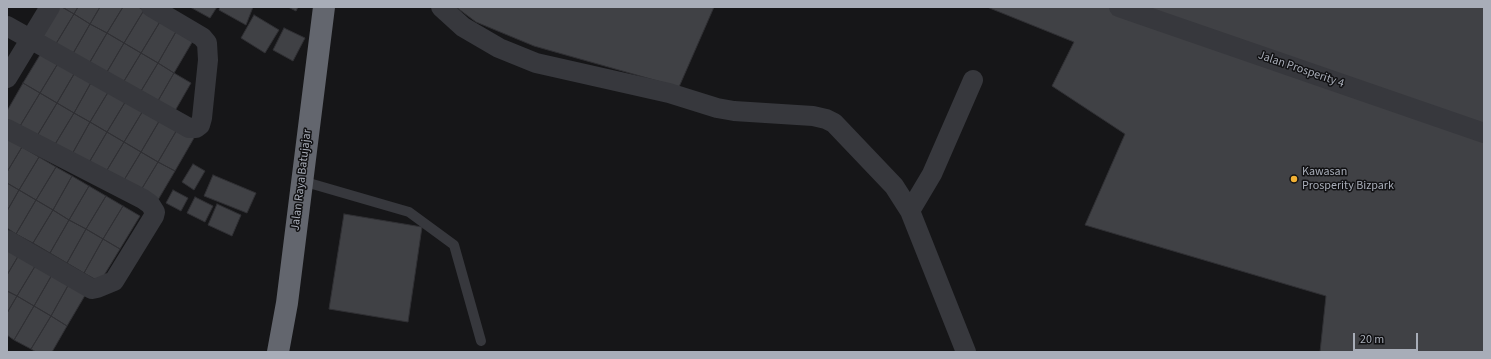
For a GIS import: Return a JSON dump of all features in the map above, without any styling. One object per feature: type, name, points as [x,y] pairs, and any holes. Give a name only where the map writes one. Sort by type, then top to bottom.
[{"type":"highway","name":"Jalan Raya Batujajar","points":[[278,352],[287,303],[324,7]]},
{"type":"street","points":[[7,78],[50,7]]},
{"type":"street","points":[[7,26],[190,128],[196,128],[200,125],[202,118],[208,60],[207,43],[202,37],[151,7]]},
{"type":"street","points":[[441,7],[463,27],[499,48],[536,63],[669,93],[734,112],[813,116],[826,119],[834,123],[894,186],[910,211],[966,352]]},
{"type":"street","name":"Jalan Prosperity 4","points":[[1119,7],[1484,133]]},
{"type":"street","points":[[910,211],[932,174],[973,80]]},
{"type":"street","points":[[7,129],[144,199],[150,204],[155,212],[154,216],[114,280],[92,289],[7,240]]},
{"type":"lane","points":[[302,181],[409,212],[454,245],[481,341]]},
{"type":"building","points":[[55,7],[62,7],[74,14],[54,47],[37,38]]},
{"type":"building","points":[[62,7],[78,7],[74,14]]},
{"type":"building","points":[[78,7],[100,7],[90,24],[74,14]]},
{"type":"building","points":[[100,7],[123,7],[107,33],[90,24]]},
{"type":"building","points":[[123,7],[138,7],[144,10],[124,43],[107,33]]},
{"type":"building","points":[[190,7],[217,7],[210,18]]},
{"type":"building","points":[[220,7],[253,7],[246,25],[219,10]]},
{"type":"building","points":[[288,7],[298,7],[296,11]]},
{"type":"building","points":[[456,7],[714,7],[679,87],[534,46],[476,22]]},
{"type":"building","name":"Kawasan Prosperity Bizpark","points":[[987,7],[1484,7],[1484,352],[1320,352],[1326,296],[1085,225],[1125,134],[1052,86],[1074,42]]},
{"type":"building","points":[[144,10],[161,20],[141,53],[124,43]]},
{"type":"building","points":[[74,14],[90,24],[71,57],[54,47]]},
{"type":"building","points":[[254,15],[279,30],[265,53],[241,38]]},
{"type":"building","points":[[161,20],[177,30],[158,63],[141,53]]},
{"type":"building","points":[[90,24],[107,33],[87,67],[71,57]]},
{"type":"building","points":[[284,28],[305,38],[293,61],[273,50]]},
{"type":"building","points":[[177,30],[194,39],[174,73],[158,63]]},
{"type":"building","points":[[107,33],[124,43],[104,77],[87,67]]},
{"type":"building","points":[[124,43],[141,53],[121,86],[104,77]]},
{"type":"building","points":[[43,50],[60,60],[40,93],[23,83]]},
{"type":"building","points":[[141,53],[158,63],[138,96],[121,86]]},
{"type":"building","points":[[60,60],[77,69],[57,103],[40,93]]},
{"type":"building","points":[[158,63],[174,73],[155,106],[138,96]]},
{"type":"building","points":[[77,69],[93,79],[74,113],[57,103]]},
{"type":"building","points":[[174,73],[191,83],[172,116],[155,106]]},
{"type":"building","points":[[93,79],[110,89],[90,122],[74,113]]},
{"type":"building","points":[[23,83],[40,93],[20,126],[7,119],[7,111]]},
{"type":"building","points":[[110,89],[127,99],[107,132],[90,122]]},
{"type":"building","points":[[40,93],[57,103],[37,136],[20,126]]},
{"type":"building","points":[[127,99],[144,109],[124,142],[107,132]]},
{"type":"building","points":[[57,103],[74,113],[54,146],[37,136]]},
{"type":"building","points":[[144,109],[161,118],[141,152],[124,142]]},
{"type":"building","points":[[74,113],[90,122],[71,156],[54,146]]},
{"type":"building","points":[[161,118],[178,128],[158,162],[141,152]]},
{"type":"building","points":[[90,122],[107,132],[87,166],[71,156]]},
{"type":"building","points":[[178,128],[194,138],[175,171],[158,162]]},
{"type":"building","points":[[107,132],[124,142],[104,175],[87,166]]},
{"type":"building","points":[[7,138],[22,147],[7,172]]},
{"type":"building","points":[[124,142],[141,152],[121,185],[104,175]]},
{"type":"building","points":[[22,147],[39,157],[19,190],[7,183],[7,172]]},
{"type":"building","points":[[141,152],[158,162],[138,195],[121,185]]},
{"type":"building","points":[[39,157],[56,167],[36,200],[19,190]]},
{"type":"building","points":[[158,162],[175,171],[155,205],[138,195]]},
{"type":"building","points":[[193,164],[205,171],[194,190],[182,182]]},
{"type":"building","points":[[56,167],[72,176],[53,210],[36,200]]},
{"type":"building","points":[[213,175],[256,193],[247,213],[204,196]]},
{"type":"building","points":[[72,176],[89,186],[69,220],[53,210]]},
{"type":"building","points":[[7,183],[19,190],[7,211]]},
{"type":"building","points":[[89,186],[106,196],[86,229],[69,220]]},
{"type":"building","points":[[19,190],[36,200],[16,234],[7,228],[7,211]]},
{"type":"building","points":[[173,190],[188,198],[181,211],[166,203]]},
{"type":"building","points":[[106,196],[123,206],[103,239],[86,229]]},
{"type":"building","points":[[195,197],[213,206],[205,222],[187,213]]},
{"type":"building","points":[[36,200],[53,210],[33,243],[16,234]]},
{"type":"building","points":[[217,204],[241,215],[232,236],[208,225]]},
{"type":"building","points":[[123,206],[140,216],[120,249],[103,239]]},
{"type":"building","points":[[53,210],[69,220],[50,253],[33,243]]},
{"type":"building","points":[[344,214],[422,227],[408,322],[329,309]]},
{"type":"building","points":[[69,220],[86,229],[67,263],[50,253]]},
{"type":"building","points":[[86,229],[103,239],[84,273],[67,263]]},
{"type":"building","points":[[103,239],[120,249],[100,282],[84,273]]},
{"type":"building","points":[[7,246],[20,253],[7,275]]},
{"type":"building","points":[[20,253],[37,263],[17,296],[7,291],[7,275]]},
{"type":"building","points":[[37,263],[53,273],[34,306],[17,296]]},
{"type":"building","points":[[53,273],[70,282],[51,316],[34,306]]},
{"type":"building","points":[[70,282],[87,292],[67,326],[51,316]]},
{"type":"building","points":[[7,291],[17,296],[7,313]]},
{"type":"building","points":[[17,296],[34,306],[14,340],[7,335],[7,313]]},
{"type":"building","points":[[34,306],[51,316],[31,349],[14,340]]},
{"type":"building","points":[[51,316],[67,326],[52,352],[36,352],[31,349]]},
{"type":"place","name":"Kawasan Prosperity Bizpark","points":[[1294,179]]}]
